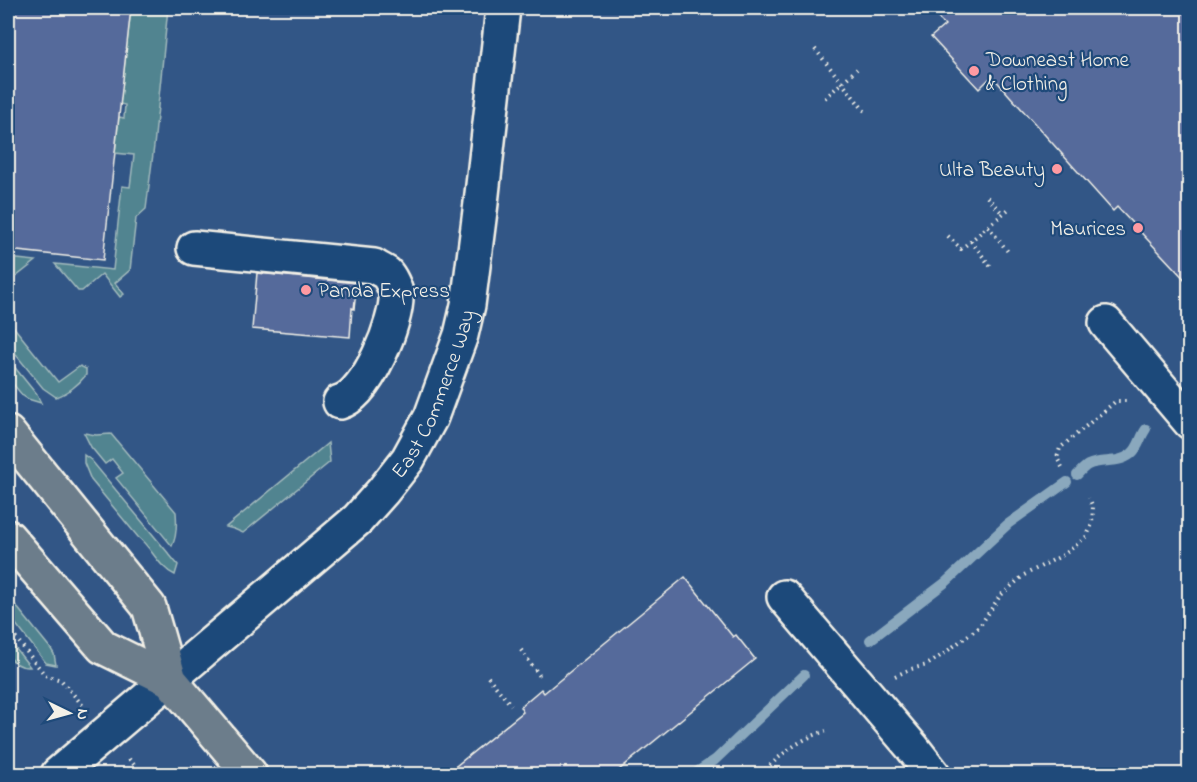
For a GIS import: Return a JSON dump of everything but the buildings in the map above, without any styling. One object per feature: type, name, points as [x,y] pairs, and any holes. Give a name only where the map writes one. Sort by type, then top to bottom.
[{"type":"main road","points":[[8,433],[149,607],[170,680]]},
{"type":"main road","points":[[8,537],[103,647],[170,680],[250,774]]},
{"type":"street","name":"East Commerce Way","points":[[58,774],[358,519],[408,459],[431,417],[461,335],[468,305],[503,8]]},
{"type":"street","points":[[194,248],[374,266],[388,274],[397,292],[390,330],[371,372],[358,391],[340,402]]},
{"type":"street","points":[[1106,323],[1190,422]]},
{"type":"street","points":[[784,597],[933,774]]},
{"type":"path","points":[[815,49],[867,114]]},
{"type":"path","points":[[825,98],[857,69]]},
{"type":"path","points":[[987,197],[1003,214]]},
{"type":"path","points":[[948,236],[961,249],[1011,207]]},
{"type":"path","points":[[988,226],[1009,254]]},
{"type":"path","points":[[971,242],[991,267]]},
{"type":"path","points":[[1062,467],[1058,458],[1060,448],[1080,430],[1116,400],[1134,403]]},
{"type":"path","points":[[889,681],[896,675],[942,656],[979,627],[1000,596],[1024,575],[1065,554],[1087,536],[1092,524],[1093,507],[1089,498]]},
{"type":"path","points":[[8,628],[45,675],[61,680]]},
{"type":"path","points":[[520,650],[542,679]]},
{"type":"path","points":[[488,677],[511,705]]},
{"type":"path","points":[[761,774],[784,751],[809,737],[826,731]]},
{"type":"shaded area","points":[[8,8],[1189,8],[1189,774],[8,774]]},
{"type":"green space","points":[[131,8],[168,8],[146,209],[136,218],[130,270],[115,283],[124,294],[120,297],[102,274],[82,291],[78,291],[55,264],[113,270],[122,186],[130,187],[134,155],[115,153],[119,117],[124,118],[125,105],[120,104]]},
{"type":"green space","points":[[8,258],[36,261],[12,280],[13,285],[8,290]]},
{"type":"green space","points":[[8,320],[58,382],[80,366],[86,369],[86,375],[64,394],[56,397],[43,388],[8,345]]},
{"type":"green space","points":[[8,359],[41,403],[23,396],[8,378]]},
{"type":"green space","points":[[84,433],[111,434],[176,512],[176,530],[172,546],[116,478],[123,473],[112,459],[105,464],[91,447]]},
{"type":"green space","points":[[328,443],[330,462],[243,533],[226,527]]},
{"type":"green space","points":[[84,455],[91,460],[178,565],[175,575],[160,562],[91,480],[84,463]]},
{"type":"green space","points":[[8,596],[51,649],[56,665],[46,663],[8,614]]},
{"type":"green space","points":[[8,639],[30,667],[20,665],[10,658]]},
{"type":"waterway","points":[[1077,475],[1093,463],[1120,459],[1131,454],[1146,429]]},
{"type":"waterway","points":[[870,640],[946,582],[1008,524],[1067,482]]},
{"type":"waterway","points":[[694,774],[715,760],[804,675]]},
{"type":"place","name":"Downeast Home & Clothing","points":[[974,71]]},
{"type":"place","name":"Ulta Beauty","points":[[1057,169]]},
{"type":"place","name":"Maurices","points":[[1138,228]]},
{"type":"place","name":"Panda Express","points":[[306,290]]}]
